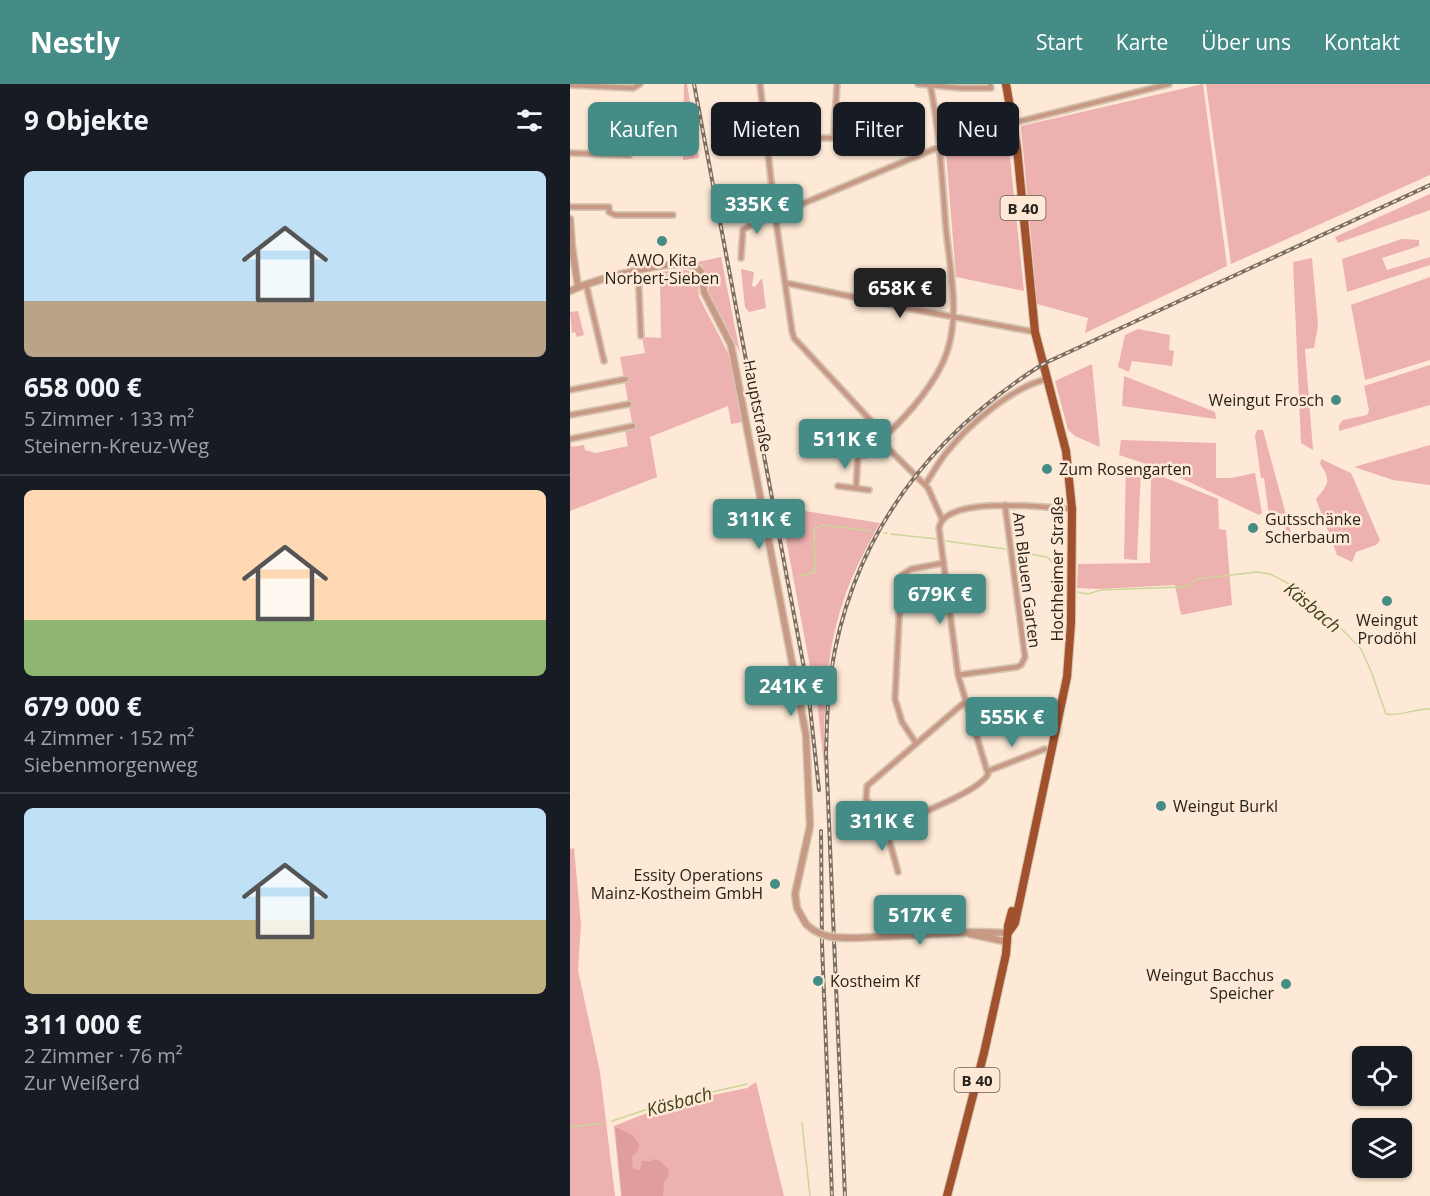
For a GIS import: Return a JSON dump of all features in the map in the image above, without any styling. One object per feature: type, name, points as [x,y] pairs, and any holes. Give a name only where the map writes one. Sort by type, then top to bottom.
[{"type":"main road","name":"Hochheimer Straße","points":[[1006,84],[1009,102]]},
{"type":"main road","name":"Hochheimer Straße","points":[[947,1196],[984,1053],[1067,677],[1071,622],[1072,509],[1066,451],[1035,332],[1018,156]]},
{"type":"street","points":[[570,86],[633,88],[640,84]]},
{"type":"street","points":[[760,84],[775,214],[790,321],[795,338],[885,439],[887,447],[926,484],[942,519]]},
{"type":"street","points":[[821,138],[834,138],[837,84]]},
{"type":"street","points":[[918,84],[991,88],[990,84]]},
{"type":"street","points":[[930,84],[937,126]]},
{"type":"street","points":[[1019,122],[1169,84]]},
{"type":"street","points":[[741,258],[743,230],[775,214],[864,180],[937,148]]},
{"type":"street","points":[[570,153],[588,154]]},
{"type":"street","points":[[806,449],[858,454],[873,453],[924,392],[938,372],[948,351],[954,317],[940,156]]},
{"type":"street","points":[[570,207],[609,207],[609,212],[615,215],[673,215]]},
{"type":"street","points":[[570,219],[571,247],[579,287]]},
{"type":"street","name":"Hauptstraße","points":[[570,291],[586,284],[638,271],[689,265],[700,270],[703,276],[704,292],[733,350],[806,735],[810,826],[795,894],[797,908],[806,924],[813,931],[826,937],[855,938],[964,933],[1008,938]]},
{"type":"street","points":[[638,271],[641,336]]},
{"type":"street","points":[[786,283],[1035,332]]},
{"type":"street","points":[[586,284],[604,361]]},
{"type":"street","points":[[570,390],[626,379]]},
{"type":"street","points":[[926,484],[946,453],[972,427],[1014,393],[1034,382],[1047,379]]},
{"type":"street","points":[[570,415],[629,404]]},
{"type":"street","points":[[570,439],[633,426]]},
{"type":"street","points":[[856,488],[858,454]]},
{"type":"street","points":[[838,486],[869,490]]},
{"type":"street","points":[[886,828],[975,787],[986,779],[988,771],[958,675],[939,528],[942,519],[948,514],[1005,505],[1072,509]]},
{"type":"street","name":"Am Blauen Garten","points":[[958,675],[1017,667],[1025,657],[1005,505]]},
{"type":"street","points":[[916,743],[902,722],[895,699],[901,580],[902,575],[911,569],[944,563]]},
{"type":"street","points":[[898,872],[886,828],[875,809],[868,803],[867,786],[966,701]]},
{"type":"street","points":[[988,771],[1045,749]]},
{"type":"shaded area","points":[[684,84],[687,84],[690,102],[684,102]]},
{"type":"shaded area","points":[[1203,84],[1227,266],[1085,333],[1088,318],[1037,304],[1021,126]]},
{"type":"shaded area","points":[[1206,84],[1430,84],[1430,175],[1231,264]]},
{"type":"shaded area","points":[[683,156],[699,156],[699,158],[683,160]]},
{"type":"shaded area","points":[[946,156],[1010,156],[1024,291],[956,277]]},
{"type":"shaded area","points":[[1430,194],[1430,210],[1338,243],[1335,237]]},
{"type":"shaded area","points":[[1402,239],[1419,240],[1419,246],[1382,258],[1387,270],[1430,257],[1430,265],[1347,292],[1342,259]]},
{"type":"shaded area","points":[[721,257],[740,353],[708,291],[709,280],[702,265],[693,263]]},
{"type":"shaded area","points":[[1312,258],[1318,325],[1314,348],[1305,349],[1313,450],[1301,443],[1293,262]]},
{"type":"shaded area","points":[[741,269],[754,272],[752,286],[755,287],[762,278],[766,308],[749,312],[745,307]]},
{"type":"shaded area","points":[[686,270],[694,273],[698,280],[699,297],[728,353],[743,422],[731,424],[728,406],[650,437],[657,477],[570,511],[570,441],[572,447],[584,445],[585,450],[596,453],[628,446],[625,430],[633,428],[620,357],[645,353],[642,337],[661,338],[658,272]]},
{"type":"shaded area","points":[[1430,277],[1430,360],[1365,380],[1351,305]]},
{"type":"shaded area","points":[[578,311],[584,335],[577,337],[575,332],[572,333],[570,312]]},
{"type":"shaded area","points":[[1138,329],[1170,335],[1169,350],[1174,351],[1172,366],[1132,361],[1129,372],[1118,367],[1125,335]]},
{"type":"shaded area","points":[[1092,364],[1100,447],[1075,436],[1068,430],[1055,381]]},
{"type":"shaded area","points":[[1430,365],[1430,405],[1339,431],[1339,425],[1343,420],[1367,415],[1369,410],[1364,386]]},
{"type":"shaded area","points":[[1124,376],[1215,412],[1216,419],[1122,406]]},
{"type":"shaded area","points":[[1257,430],[1263,430],[1291,533],[1284,528],[1285,525],[1269,516],[1255,436]]},
{"type":"shaded area","points":[[1121,440],[1216,443],[1216,478],[1231,478],[1255,473],[1262,513],[1259,515],[1164,470],[1119,455]]},
{"type":"shaded area","points":[[1430,445],[1430,485],[1393,480],[1354,467]]},
{"type":"shaded area","points":[[1321,459],[1351,473],[1380,540],[1376,545],[1356,552],[1352,562],[1337,555],[1316,499],[1327,482],[1320,464]]},
{"type":"shaded area","points":[[1126,463],[1141,468],[1137,560],[1124,559]]},
{"type":"shaded area","points":[[1151,472],[1218,499],[1219,529],[1226,530],[1232,605],[1181,615],[1175,585],[1077,588],[1078,564],[1150,563]]},
{"type":"shaded area","points":[[780,507],[880,523],[855,571],[832,642],[824,725],[824,766],[818,709]]},
{"type":"shaded area","points":[[574,848],[581,924],[578,970],[600,1072],[615,1196],[570,1196],[570,849]]},
{"type":"shaded area","points":[[756,1082],[784,1196],[621,1196],[614,1126],[670,1104],[747,1088]]},
{"type":"shaded area","points":[[615,1127],[632,1135],[639,1144],[638,1150],[632,1157],[633,1169],[640,1170],[642,1161],[653,1159],[660,1161],[669,1170],[664,1182],[663,1196],[622,1196]]},
{"type":"waterway","name":"Käsbach","points":[[798,576],[815,572],[814,528],[824,525],[870,531]]},
{"type":"waterway","name":"Käsbach","points":[[891,534],[937,539]]},
{"type":"waterway","name":"Käsbach","points":[[946,541],[1005,549]]},
{"type":"waterway","name":"Käsbach","points":[[1018,552],[1047,557],[1065,576]]},
{"type":"waterway","name":"Käsbach","points":[[1078,592],[1088,594],[1101,590],[1180,587],[1190,585],[1197,579],[1257,572],[1270,574],[1295,587],[1328,615],[1361,649],[1386,714],[1430,709]]},
{"type":"waterway","name":"Käsbach","points":[[612,1121],[669,1102],[747,1084]]},
{"type":"waterway","name":"Käsbach","points":[[570,1127],[603,1123]]},
{"type":"waterway","points":[[802,1123],[810,1196]]},
{"type":"railway","points":[[694,84],[808,689],[819,790]]},
{"type":"railway","points":[[845,1196],[826,753],[827,712],[831,672],[841,623],[857,577],[877,534],[902,494],[931,457],[965,423],[1002,392],[1043,364],[1430,185]]},
{"type":"railway","points":[[821,831],[822,944],[832,1196]]},
{"type":"place","name":"AWO Kita Norbert-Sieben","points":[[662,241]]},
{"type":"place","name":"Weingut Frosch","points":[[1336,400]]},
{"type":"place","name":"Zum Rosengarten","points":[[1047,469]]},
{"type":"place","name":"Gutsschänke Scherbaum","points":[[1253,528]]},
{"type":"place","name":"Weingut Prodöhl","points":[[1387,601]]},
{"type":"place","name":"Weingut Burkl","points":[[1161,806]]},
{"type":"place","name":"Essity Operations Mainz-Kostheim GmbH","points":[[775,884]]},
{"type":"place","name":"Kostheim Kf","points":[[818,981]]},
{"type":"place","name":"Weingut Bacchus Speicher","points":[[1286,984]]}]
